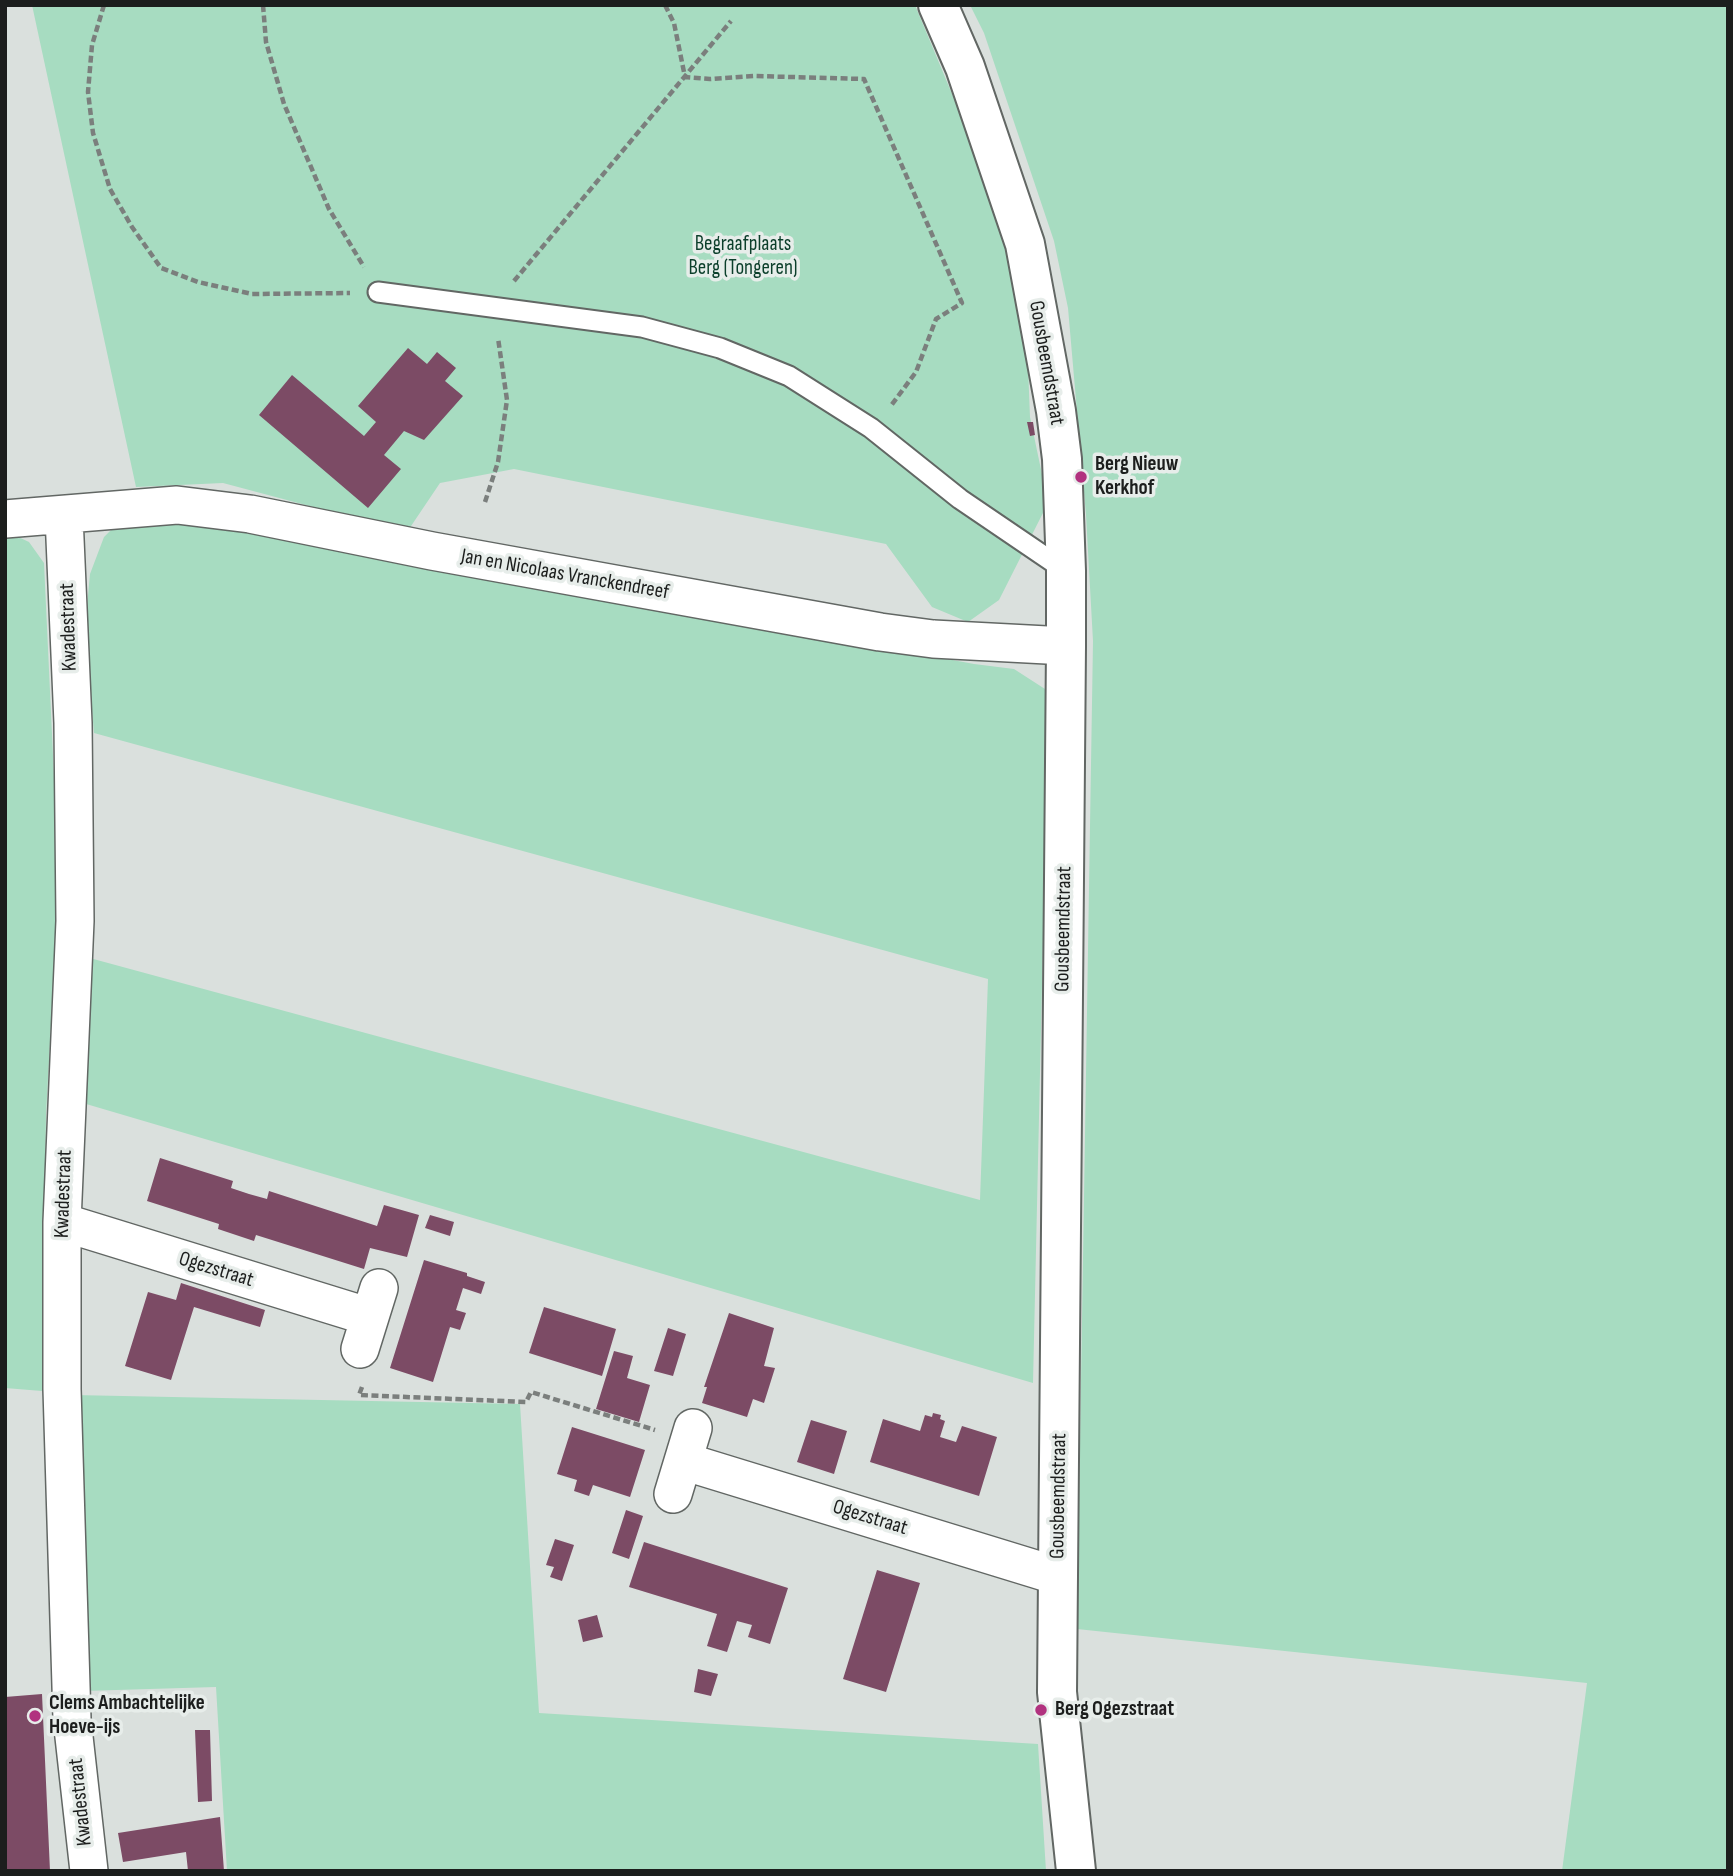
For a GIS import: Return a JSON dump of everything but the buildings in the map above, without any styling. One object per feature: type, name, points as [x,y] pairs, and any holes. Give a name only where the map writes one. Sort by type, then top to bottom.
[{"type":"street","name":"Gousbeemdstraat","points":[[938,5],[965,67],[1025,244],[1062,458],[1066,646],[1057,1692],[1076,1871]]},
{"type":"street","name":"Jan en Nicolaas Vranckendreef","points":[[64,516],[177,505],[250,514],[432,551],[880,632],[933,639],[1066,646]]},
{"type":"street","points":[[5,519],[64,516]]},
{"type":"street","name":"Kwadestraat","points":[[64,516],[73,723],[75,921],[62,1222],[62,1389],[72,1719],[89,1871]]},
{"type":"street","name":"Ogezstraat","points":[[62,1222],[370,1318]]},
{"type":"street","name":"Ogezstraat","points":[[685,1456],[1058,1576]]},
{"type":"lane","points":[[379,292],[642,327],[720,348],[789,376],[871,428],[960,499],[1066,571]]},
{"type":"path","points":[[104,5],[92,45],[88,92],[93,133],[110,189],[132,227],[161,268],[198,282],[252,294],[379,292],[330,209],[284,104],[266,41],[263,5]]},
{"type":"path","points":[[666,5],[674,23],[685,77]]},
{"type":"path","points":[[485,502],[498,462],[507,400],[493,306],[732,22]]},
{"type":"path","points":[[685,77],[864,79],[962,303],[936,319],[916,372],[885,414],[871,428]]},
{"type":"path","points":[[370,1318],[369,1360],[359,1395],[526,1402],[531,1392],[685,1456]]},
{"type":"green space","name":"Begraafplaats Berg (Tongeren)","points":[[32,5],[915,5],[997,202],[1027,341],[1030,417],[1048,503],[999,600],[968,622],[932,607],[886,544],[514,469],[440,483],[407,532],[223,483],[136,487]]},
{"type":"green space","points":[[970,5],[1728,5],[1728,1871],[1562,1871],[1587,1683],[1077,1629],[1093,641],[1086,515],[1068,308],[1054,241],[984,33]]},
{"type":"green space","points":[[166,521],[295,538],[974,664],[1014,669],[1045,689],[1048,718],[1033,1383],[76,1101],[86,957],[980,1200],[988,979],[94,733],[85,628],[90,574],[104,537],[114,527]]},
{"type":"green space","points":[[5,533],[29,542],[44,563],[59,884],[46,1114],[42,1391],[5,1388]]},
{"type":"green space","points":[[73,1395],[520,1404],[539,1713],[1038,1744],[1046,1871],[227,1871],[216,1687],[83,1691]]},
{"type":"place","name":"Berg Nieuw Kerkhof","points":[[1081,477]]},
{"type":"place","name":"Berg Ogezstraat","points":[[1041,1710]]},
{"type":"place","name":"Clems Ambachtelijke Hoeve-ijs","points":[[35,1716]]}]
